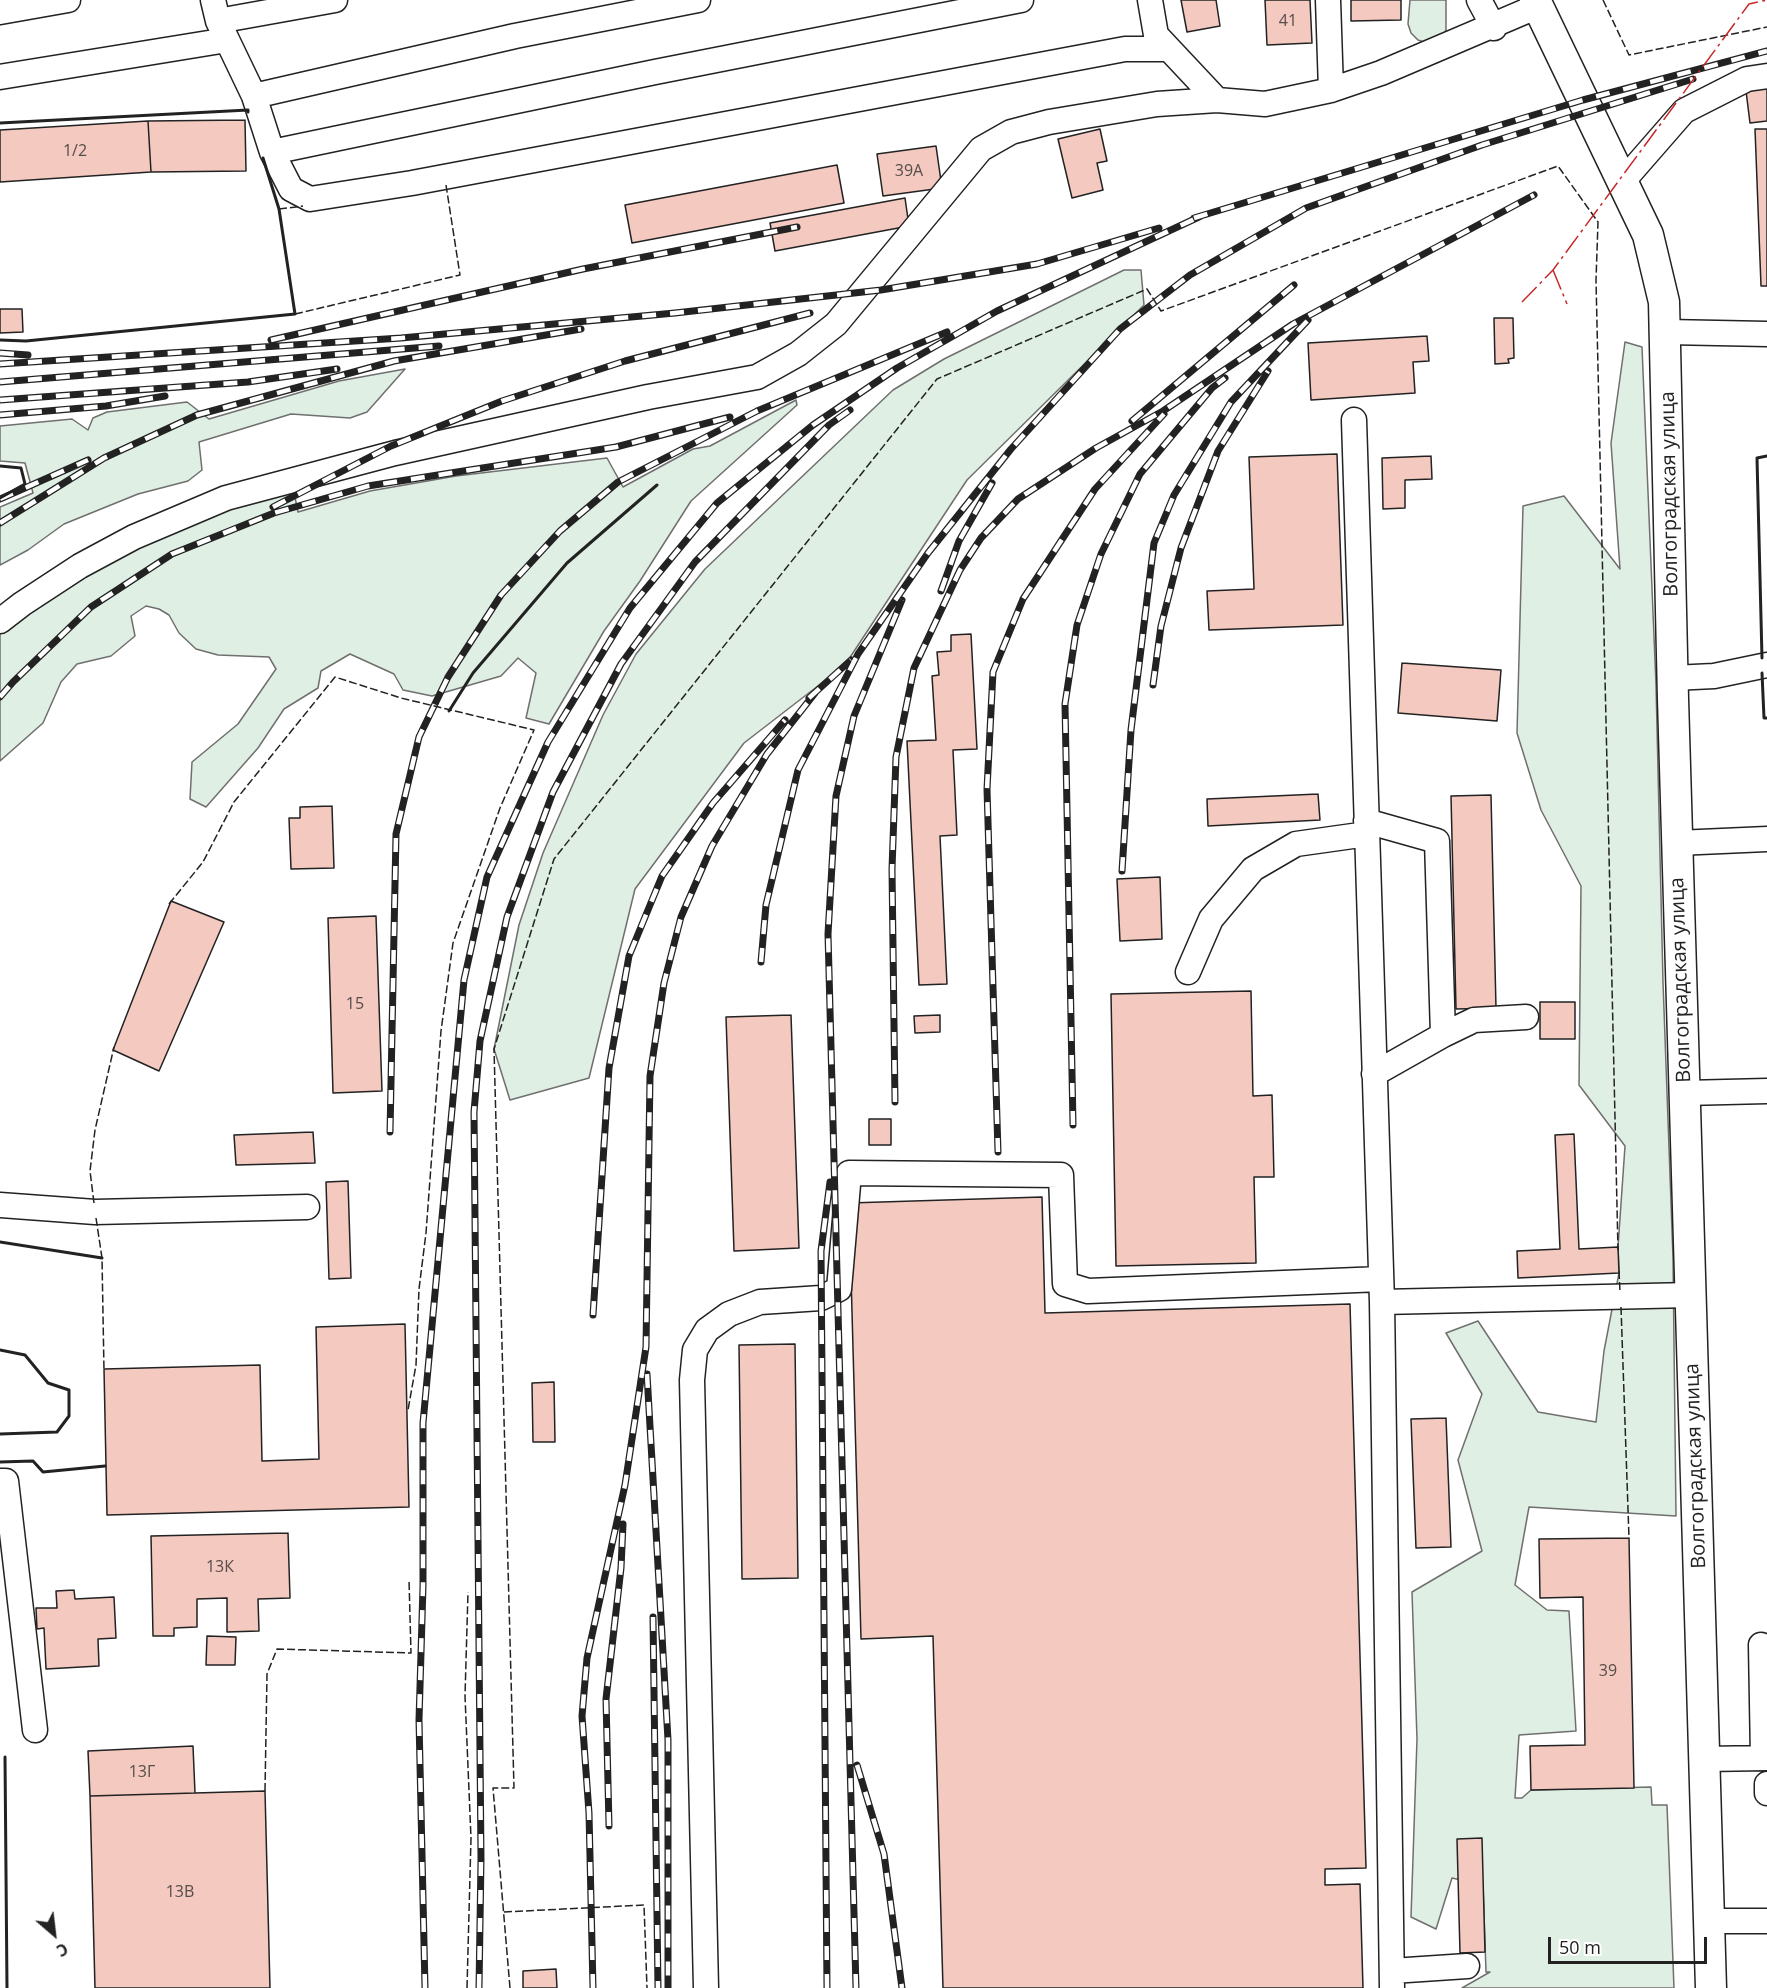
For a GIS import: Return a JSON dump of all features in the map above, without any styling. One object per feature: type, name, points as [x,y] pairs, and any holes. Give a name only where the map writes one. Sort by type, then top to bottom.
[{"type":"main road","name":"Волгоградская улица","points":[[1537,3],[1648,235],[1664,302],[1667,332],[1677,843],[1711,1988]]},
{"type":"lane","points":[[0,12],[68,0]]},
{"type":"lane","points":[[0,77],[219,20],[335,0]]},
{"type":"lane","points":[[254,96],[515,36],[698,0]]},
{"type":"lane","points":[[272,152],[656,72],[1021,0]]},
{"type":"lane","points":[[1150,0],[1156,35],[1217,100]]},
{"type":"lane","points":[[1328,0],[1331,90]]},
{"type":"lane","points":[[1479,0],[1494,28]]},
{"type":"lane","points":[[0,621],[41,591],[116,547],[176,517],[226,498],[395,453],[648,397],[757,377],[798,354],[836,324],[981,149],[1011,132],[1049,122],[1157,104],[1217,100],[1241,104],[1265,104],[1331,90],[1381,73],[1494,28],[1537,3]]},
{"type":"lane","points":[[219,20],[254,96],[272,152],[291,189],[310,199],[412,183],[1125,49],[1168,49]]},
{"type":"lane","points":[[1623,182],[1684,111],[1747,79],[1767,76]]},
{"type":"lane","points":[[1667,332],[1767,334]]},
{"type":"lane","points":[[1354,420],[1381,1291],[1392,1979],[1467,1966]]},
{"type":"lane","points":[[1673,678],[1714,676],[1767,665]]},
{"type":"lane","points":[[1188,972],[1211,919],[1253,869],[1296,844],[1366,827],[1437,841],[1443,1035]]},
{"type":"lane","points":[[1677,843],[1767,839]]},
{"type":"lane","points":[[1374,1074],[1474,1020],[1526,1017]]},
{"type":"lane","points":[[1685,1093],[1767,1090]]},
{"type":"lane","points":[[706,1988],[693,1392],[695,1350],[707,1330],[729,1314],[760,1302],[821,1298],[839,1289],[849,1173],[1061,1175],[1065,1284],[1088,1291],[1381,1291],[1691,1295]]},
{"type":"lane","points":[[0,1205],[95,1212],[307,1207]]},
{"type":"lane","points":[[0,1481],[6,1481],[35,1730]]},
{"type":"lane","points":[[1705,1759],[1765,1758],[1761,1645]]},
{"type":"lane","points":[[1767,1784],[1767,1793]]},
{"type":"lane","points":[[1710,1921],[1767,1921]]},
{"type":"green space","points":[[1410,0],[1446,0],[1446,30],[1442,37],[1427,43],[1418,40],[1411,33],[1408,24]]},
{"type":"green space","points":[[1124,270],[1141,270],[1144,305],[967,480],[845,665],[744,743],[635,889],[589,1078],[510,1100],[494,1049],[519,925],[543,853],[603,715],[636,654],[705,569],[893,390],[944,359]]},
{"type":"green space","points":[[1625,342],[1642,347],[1656,685],[1663,982],[1673,1258],[1676,1516],[1529,1507],[1515,1585],[1547,1610],[1569,1611],[1576,1731],[1519,1735],[1515,1798],[1522,1798],[1531,1790],[1651,1787],[1652,1805],[1667,1805],[1674,1988],[1462,1988],[1490,1972],[1486,1972],[1483,1885],[1452,1878],[1436,1929],[1411,1917],[1417,1739],[1412,1592],[1482,1551],[1458,1460],[1482,1394],[1446,1333],[1478,1321],[1538,1412],[1596,1422],[1604,1351],[1619,1273],[1618,1247],[1625,1146],[1579,1085],[1581,886],[1541,810],[1517,733],[1523,506],[1564,496],[1620,569],[1611,443]]},
{"type":"green space","points":[[405,369],[367,412],[350,418],[291,414],[199,442],[202,470],[188,481],[138,494],[64,524],[28,550],[0,565],[0,507],[33,493],[25,463],[0,461],[0,426],[72,419],[88,430],[93,418],[107,412],[187,402],[209,419],[339,381]]},
{"type":"green space","points":[[796,400],[797,405],[691,501],[640,581],[604,631],[549,724],[526,718],[536,673],[518,658],[501,676],[432,696],[403,690],[394,674],[350,654],[321,671],[318,688],[284,709],[258,748],[206,807],[190,799],[192,762],[238,724],[276,669],[269,657],[218,655],[196,649],[179,633],[169,615],[159,609],[146,606],[131,616],[135,636],[111,656],[77,664],[61,682],[43,723],[0,761],[0,632],[142,540],[293,487],[298,512],[370,491],[456,476],[607,458],[623,487],[693,449],[710,446]]},
{"type":"building","points":[[1181,0],[1216,0],[1220,26],[1187,32]]},
{"type":"building","points":[[1265,0],[1310,0],[1312,43],[1267,45]]},
{"type":"building","points":[[1351,0],[1401,0],[1401,20],[1351,21]]},
{"type":"building","points":[[1767,88],[1767,121],[1750,123],[1746,91]]},
{"type":"building","points":[[245,120],[246,171],[151,172],[148,121]]},
{"type":"building","points":[[148,121],[151,172],[0,182],[0,130]]},
{"type":"building","points":[[1100,129],[1107,161],[1097,163],[1103,190],[1072,198],[1058,139]]},
{"type":"building","points":[[1755,129],[1767,129],[1767,286],[1761,286]]},
{"type":"building","points":[[936,146],[942,188],[883,196],[877,154]]},
{"type":"building","points":[[837,165],[844,203],[632,243],[625,205]]},
{"type":"building","points":[[905,198],[909,226],[775,251],[770,223]]},
{"type":"building","points":[[0,309],[22,309],[23,332],[0,333]]},
{"type":"building","points":[[1494,318],[1513,318],[1514,358],[1508,359],[1509,363],[1495,364]]},
{"type":"building","points":[[1427,336],[1429,361],[1413,362],[1415,393],[1311,400],[1308,343]]},
{"type":"building","points":[[1337,454],[1343,625],[1209,630],[1207,591],[1254,589],[1249,457]]},
{"type":"building","points":[[1431,456],[1432,479],[1405,480],[1405,508],[1383,509],[1382,458]]},
{"type":"building","points":[[971,634],[977,749],[953,750],[957,835],[940,836],[947,984],[919,985],[907,741],[936,740],[932,676],[939,675],[937,652],[951,651],[951,635]]},
{"type":"building","points":[[1402,663],[1501,670],[1497,721],[1398,713]]},
{"type":"building","points":[[1318,794],[1320,820],[1208,826],[1207,799]]},
{"type":"building","points":[[1491,795],[1496,1008],[1456,1009],[1451,796]]},
{"type":"building","points":[[332,806],[334,868],[291,869],[289,818],[300,818],[300,807]]},
{"type":"building","points":[[1160,877],[1162,939],[1120,941],[1117,879]]},
{"type":"building","points":[[171,901],[224,922],[159,1071],[113,1050]]},
{"type":"building","points":[[376,916],[382,1091],[333,1093],[328,918]]},
{"type":"building","points":[[1251,991],[1253,1096],[1272,1095],[1274,1177],[1254,1177],[1256,1263],[1116,1266],[1111,994]]},
{"type":"building","points":[[1540,1002],[1575,1002],[1575,1039],[1540,1039]]},
{"type":"building","points":[[791,1015],[799,1248],[734,1251],[726,1017]]},
{"type":"building","points":[[940,1015],[940,1032],[915,1033],[914,1016]]},
{"type":"building","points":[[869,1119],[891,1119],[891,1145],[869,1145]]},
{"type":"building","points":[[313,1132],[315,1163],[236,1165],[234,1135]]},
{"type":"building","points":[[1574,1134],[1579,1249],[1618,1247],[1619,1273],[1518,1278],[1517,1251],[1560,1249],[1555,1135]]},
{"type":"building","points":[[348,1181],[351,1278],[329,1279],[326,1182]]},
{"type":"building","points":[[1042,1197],[1045,1313],[1350,1304],[1366,1868],[1325,1869],[1325,1885],[1360,1884],[1363,1988],[943,1988],[933,1636],[861,1639],[849,1203]]},
{"type":"building","points":[[405,1324],[409,1507],[107,1515],[104,1369],[260,1365],[262,1461],[319,1459],[316,1327]]},
{"type":"building","points":[[795,1344],[798,1578],[742,1579],[739,1345]]},
{"type":"building","points":[[554,1382],[555,1442],[533,1442],[532,1383]]},
{"type":"building","points":[[1446,1418],[1451,1547],[1416,1548],[1411,1419]]},
{"type":"building","points":[[288,1533],[290,1598],[258,1599],[259,1631],[227,1632],[227,1598],[197,1599],[197,1627],[174,1628],[174,1636],[153,1636],[151,1536]]},
{"type":"building","points":[[1629,1538],[1634,1788],[1531,1790],[1530,1746],[1585,1745],[1583,1597],[1540,1598],[1539,1539]]},
{"type":"building","points":[[74,1590],[75,1599],[114,1597],[116,1638],[98,1639],[99,1666],[46,1669],[44,1628],[37,1629],[36,1608],[57,1608],[56,1591]]},
{"type":"building","points":[[207,1636],[236,1637],[235,1665],[206,1665]]},
{"type":"building","points":[[193,1746],[195,1793],[90,1796],[88,1751]]},
{"type":"building","points":[[265,1791],[270,1988],[95,1988],[90,1796]]},
{"type":"building","points":[[1482,1838],[1485,1952],[1460,1953],[1457,1839]]},
{"type":"building","points":[[556,1969],[557,1988],[523,1988],[523,1971]]},
{"type":"railway","points":[[1194,218],[1583,100],[1767,51]]},
{"type":"railway","points":[[761,962],[766,905],[798,770],[858,654],[928,553],[1011,449],[1120,329],[1190,275],[1306,208],[1482,145],[1693,79]]},
{"type":"railway","points":[[895,1102],[892,869],[896,757],[914,668],[960,570],[981,538],[1018,499],[1096,448],[1163,411],[1293,324],[1534,195]]},
{"type":"railway","points":[[425,1988],[419,1720],[423,1586],[423,1423],[464,980],[487,877],[548,742],[630,608],[717,503],[813,425],[897,368],[997,311],[1201,216]]},
{"type":"railway","points":[[271,340],[583,269],[797,227]]},
{"type":"railway","points":[[0,364],[401,338],[675,313],[881,290],[1037,264],[1159,228]]},
{"type":"railway","points":[[1132,421],[1294,285]]},
{"type":"railway","points":[[273,507],[391,446],[502,401],[625,361],[810,313]]},
{"type":"railway","points":[[1122,871],[1131,730],[1154,543],[1174,495],[1231,402],[1308,320]]},
{"type":"railway","points":[[0,523],[104,458],[197,415],[394,361],[581,329]]},
{"type":"railway","points":[[390,1132],[396,834],[419,737],[448,677],[501,595],[560,531],[618,482],[757,411],[947,332]]},
{"type":"railway","points":[[0,382],[439,346]]},
{"type":"railway","points":[[0,353],[28,355]]},
{"type":"railway","points":[[0,400],[248,382],[337,369]]},
{"type":"railway","points":[[1153,685],[1161,626],[1181,548],[1218,451],[1268,371]]},
{"type":"railway","points":[[1073,1125],[1065,704],[1077,625],[1101,554],[1140,474],[1212,388],[1225,378]]},
{"type":"railway","points":[[0,415],[106,406],[165,396]]},
{"type":"railway","points":[[479,1988],[481,1859],[474,1112],[480,1041],[507,917],[553,792],[621,664],[695,562],[829,425],[850,410]]},
{"type":"railway","points":[[998,1152],[987,789],[993,672],[1023,599],[1095,489],[1164,414]]},
{"type":"railway","points":[[0,697],[91,607],[172,554],[274,513],[368,486],[616,447],[730,417]]},
{"type":"railway","points":[[0,499],[88,460]]},
{"type":"railway","points":[[941,591],[959,541],[992,483]]},
{"type":"railway","points":[[856,1988],[828,934],[836,796],[854,716],[902,600]]},
{"type":"railway","points":[[809,698],[851,660]]},
{"type":"railway","points":[[593,1988],[589,1813],[582,1716],[587,1658],[625,1485],[646,1347],[650,1076],[664,983],[681,917],[712,846],[767,754],[815,693]]},
{"type":"railway","points":[[593,1315],[609,1068],[629,956],[662,876],[713,803],[785,720]]},
{"type":"railway","points":[[827,1988],[821,1251],[830,1182]]},
{"type":"railway","points":[[647,1374],[668,1740],[668,1988]]},
{"type":"railway","points":[[609,1826],[606,1699],[621,1568],[623,1524]]},
{"type":"railway","points":[[653,1617],[658,1988]]},
{"type":"railway","points":[[857,1765],[884,1854],[902,1988]]},
{"type":"fence","points":[[1603,0],[1629,55],[1767,27]]},
{"type":"fence","points":[[510,1988],[493,1788],[514,1788],[494,1049],[554,859],[937,379],[1147,289],[1161,311],[1558,166],[1598,222],[1596,280],[1618,1250]]},
{"type":"fence","points":[[295,314],[460,275],[446,185]]},
{"type":"fence","points":[[279,209],[303,206]]},
{"type":"fence","points":[[169,904],[203,862],[234,802],[335,677],[401,698],[534,730],[500,808],[453,943],[441,1031],[426,1233],[419,1289],[416,1365],[408,1410]]},
{"type":"fence","points":[[94,1203],[90,1171],[95,1130],[114,1047]]},
{"type":"fence","points":[[96,1218],[102,1258],[104,1371]]},
{"type":"fence","points":[[1619,1271],[1620,1292]]},
{"type":"fence","points":[[1621,1307],[1629,1538]]},
{"type":"fence","points":[[265,1791],[267,1674],[277,1649],[411,1653],[409,1580]]},
{"type":"fence","points":[[467,1988],[471,1838],[465,1696],[468,1592]]},
{"type":"fence","points":[[504,1912],[644,1905],[647,1988]]},
{"type":"wall","points":[[0,123],[248,110],[248,112]]},
{"type":"wall","points":[[0,340],[26,341],[295,314],[279,209],[263,158]]},
{"type":"wall","points":[[1762,658],[1757,458],[1767,456]]},
{"type":"wall","points":[[0,466],[21,468],[25,484],[0,498]]},
{"type":"wall","points":[[449,711],[473,673],[567,563],[657,485]]},
{"type":"wall","points":[[1762,673],[1764,718],[1767,718]]},
{"type":"wall","points":[[0,1242],[102,1258]]},
{"type":"wall","points":[[0,1350],[25,1355],[48,1383],[69,1390],[69,1416],[57,1432],[0,1434]]},
{"type":"wall","points":[[0,1462],[33,1461],[43,1472],[105,1466]]},
{"type":"wall","points":[[5,1757],[7,1988]]},
{"type":"power","points":[[1522,302],[1553,270],[1749,4],[1767,0]]},
{"type":"power","points":[[1553,270],[1567,304]]}]
